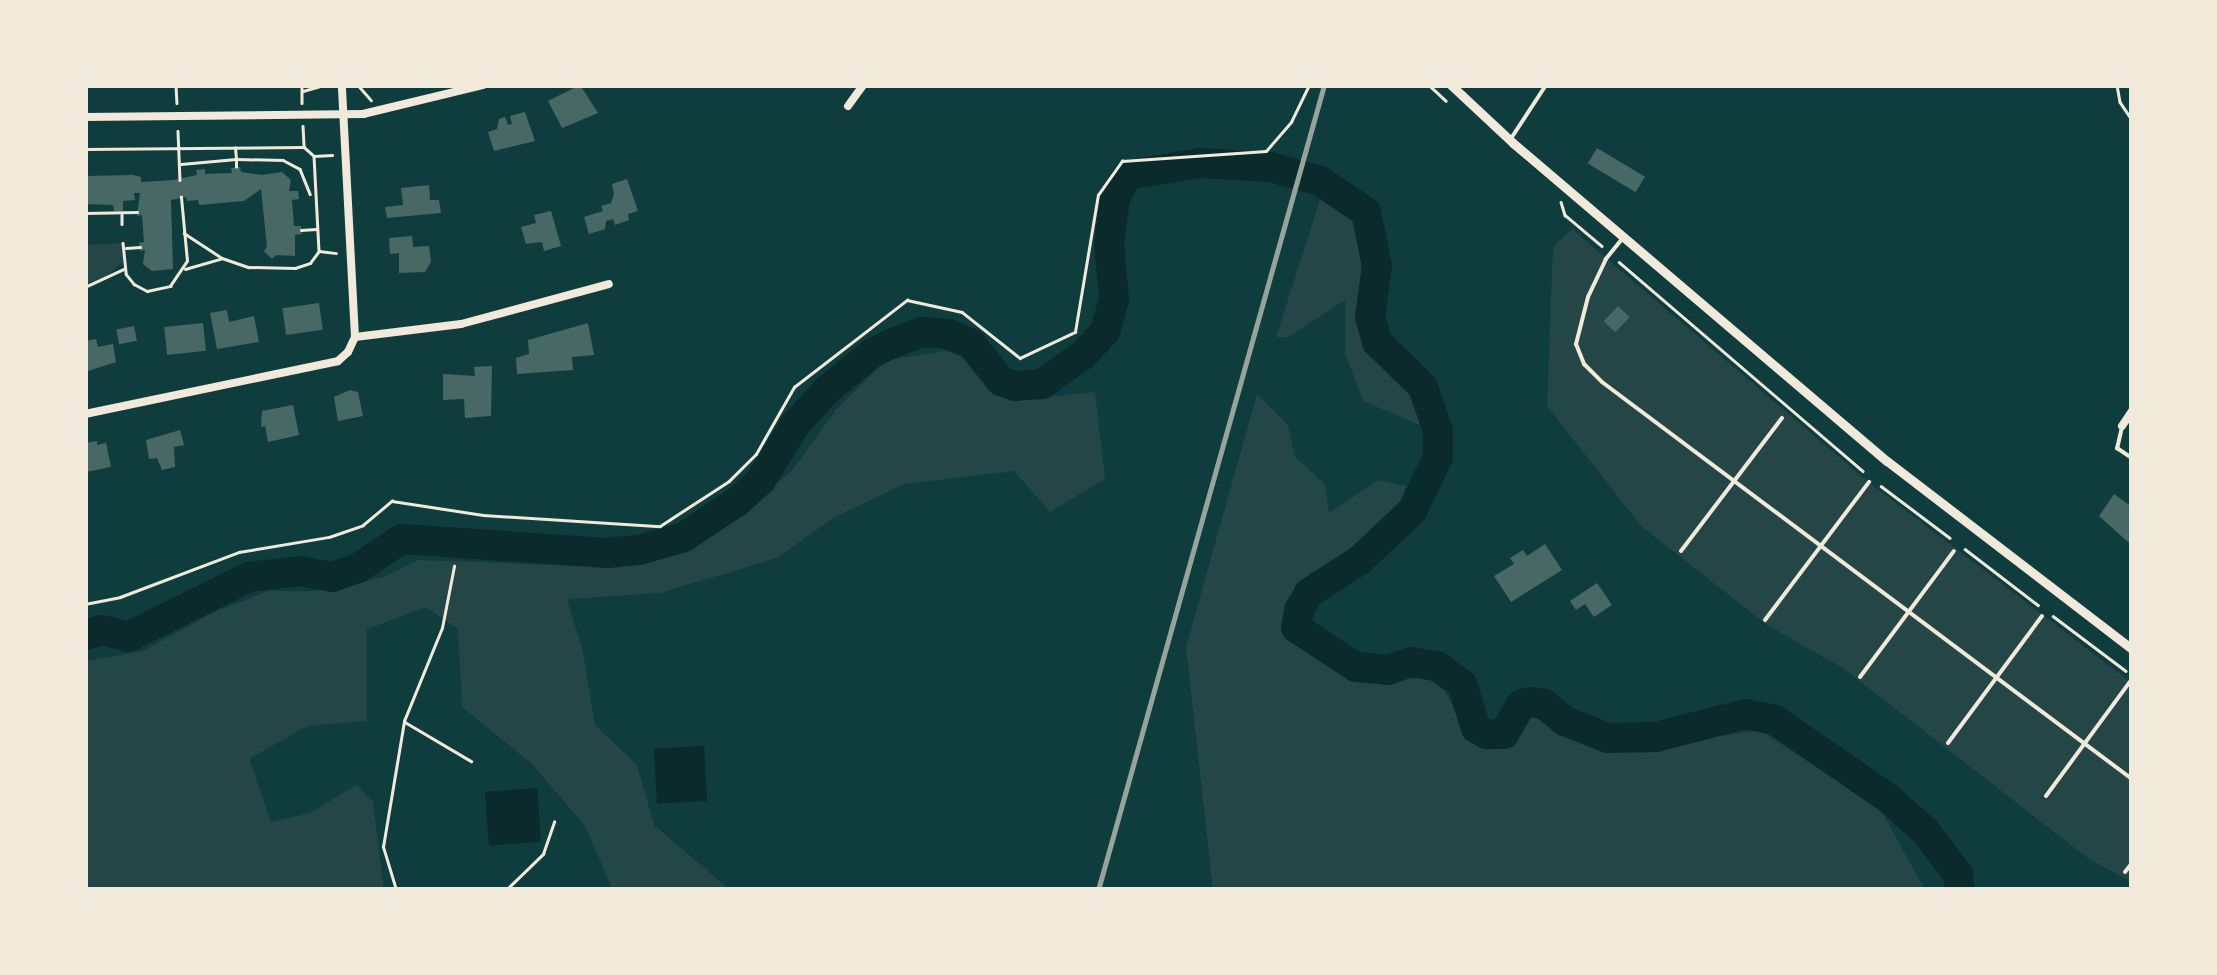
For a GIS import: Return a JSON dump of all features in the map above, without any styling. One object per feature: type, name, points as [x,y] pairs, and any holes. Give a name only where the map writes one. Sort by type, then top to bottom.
[{"type":"street","points":[[85,414],[338,361],[348,352],[354,336],[342,85]]},
{"type":"street","points":[[85,118],[344,116],[405,108],[483,85]]},
{"type":"street","points":[[848,106],[863,85]]},
{"type":"street","points":[[1451,85],[1510,140],[1887,461],[2132,649]]},
{"type":"street","points":[[354,336],[462,324],[610,284]]},
{"type":"street","points":[[2122,426],[2132,411]]},
{"type":"lane","points":[[1510,140],[1546,85]]},
{"type":"lane","points":[[1624,237],[1610,254],[1588,297],[1576,344],[1584,364],[2132,779]]},
{"type":"lane","points":[[1681,551],[1782,418]]},
{"type":"lane","points":[[2122,426],[2116,448],[2132,458]]},
{"type":"lane","points":[[1765,620],[1869,482]]},
{"type":"lane","points":[[1860,677],[1954,550]]},
{"type":"lane","points":[[1948,743],[2042,616]]},
{"type":"lane","points":[[2046,796],[2132,678]]},
{"type":"lane","points":[[2125,872],[2132,863]]},
{"type":"path","points":[[107,85],[144,85]]},
{"type":"path","points":[[302,92],[326,85]]},
{"type":"path","points":[[85,604],[120,597],[239,552],[329,537],[363,525],[392,501],[483,516],[660,526],[729,481],[756,454],[794,387],[907,300],[962,312],[1020,358],[1075,332],[1098,195],[1122,161],[1266,151],[1291,122],[1309,85]]},
{"type":"path","points":[[1429,85],[1456,109]]},
{"type":"path","points":[[2117,85],[2120,102],[2132,120]]},
{"type":"path","points":[[178,129],[180,180]]},
{"type":"path","points":[[304,130],[304,147]]},
{"type":"path","points":[[85,149],[304,147],[314,156],[324,155]]},
{"type":"path","points":[[235,148],[236,167]]},
{"type":"path","points":[[314,156],[313,194],[320,252]]},
{"type":"path","points":[[180,164],[267,158],[294,164],[306,177],[313,194]]},
{"type":"path","points":[[201,162],[201,170]]},
{"type":"path","points":[[299,195],[313,194]]},
{"type":"path","points":[[181,197],[186,269]]},
{"type":"path","points":[[1560,200],[1565,215],[1872,479],[2132,678]]},
{"type":"path","points":[[85,214],[136,212]]},
{"type":"path","points":[[119,213],[122,224]]},
{"type":"path","points":[[302,230],[318,228]]},
{"type":"path","points":[[184,233],[222,258],[248,267],[281,270],[310,263],[320,252],[332,251]]},
{"type":"path","points":[[124,242],[125,268],[134,284],[158,292],[186,269],[222,258]]},
{"type":"path","points":[[124,248],[140,247]]},
{"type":"path","points":[[85,287],[125,268]]},
{"type":"path","points":[[396,890],[383,848],[404,721],[442,628],[454,566]]},
{"type":"path","points":[[404,721],[471,761]]},
{"type":"path","points":[[506,890],[543,854],[554,822]]},
{"type":"shaded area","points":[[1321,197],[1355,219],[1369,277],[1361,320],[1376,362],[1415,395],[1425,427],[1363,401],[1345,353],[1345,300],[1289,337],[1276,337]]},
{"type":"shaded area","points":[[1572,229],[1867,481],[2132,683],[2132,882],[2089,859],[1843,668],[1767,625],[1641,526],[1547,406],[1553,247]]},
{"type":"shaded area","points":[[85,232],[87,245],[121,243],[123,262],[104,277],[85,284]]},
{"type":"shaded area","points":[[945,351],[971,359],[986,387],[1018,400],[1095,392],[1105,479],[1050,512],[1014,471],[904,484],[833,518],[777,558],[660,593],[567,599],[583,652],[595,725],[637,765],[654,825],[730,890],[613,890],[585,826],[532,764],[462,707],[458,629],[426,607],[367,629],[367,721],[307,726],[249,759],[271,822],[310,813],[356,785],[373,802],[384,890],[85,890],[85,661],[143,651],[216,611],[269,591],[317,591],[384,577],[418,560],[584,566],[627,562],[673,549],[713,532],[790,473],[836,410],[886,360]]},
{"type":"shaded area","points":[[1257,394],[1288,425],[1295,457],[1325,484],[1329,513],[1378,480],[1416,488],[1362,545],[1311,573],[1286,618],[1291,639],[1354,675],[1440,680],[1469,739],[1509,744],[1527,714],[1607,753],[1760,730],[1881,810],[1925,890],[1213,890],[1186,647]]},
{"type":"shaded area","points":[[704,746],[707,801],[657,804],[654,749]]},
{"type":"shaded area","points":[[537,788],[541,842],[489,845],[485,792]]},
{"type":"building","points":[[580,85],[598,113],[562,128],[548,101]]},
{"type":"building","points":[[525,112],[535,141],[494,151],[488,132],[497,129],[499,119],[505,117],[508,125],[512,124],[510,116]]},
{"type":"building","points":[[1597,148],[1645,177],[1636,192],[1588,163]]},
{"type":"building","points":[[240,167],[241,172],[262,175],[282,172],[291,180],[289,191],[298,191],[299,199],[292,200],[294,226],[301,226],[302,234],[295,235],[295,256],[276,255],[272,259],[264,251],[267,247],[261,189],[244,201],[199,205],[198,200],[187,201],[186,197],[171,200],[173,269],[152,271],[143,264],[145,250],[140,251],[139,243],[144,242],[142,215],[137,216],[140,193],[134,193],[135,200],[123,201],[123,211],[114,211],[113,205],[85,204],[85,176],[133,175],[141,177],[141,182],[174,180],[205,169],[205,174],[232,173],[231,168]]},
{"type":"building","points":[[627,179],[638,211],[628,214],[629,220],[615,225],[613,219],[606,221],[605,229],[589,234],[584,217],[603,211],[601,206],[611,203],[614,194],[612,184]]},
{"type":"building","points":[[429,185],[430,200],[439,200],[441,213],[387,218],[385,207],[403,205],[401,188]]},
{"type":"building","points":[[551,211],[561,246],[544,251],[542,242],[526,244],[521,227],[536,223],[534,215]]},
{"type":"building","points":[[412,236],[413,247],[429,246],[431,262],[425,272],[399,273],[399,253],[390,254],[389,238]]},
{"type":"building","points":[[319,303],[323,330],[286,335],[282,308]]},
{"type":"building","points":[[1618,306],[1630,317],[1615,332],[1604,321]]},
{"type":"building","points":[[227,310],[229,322],[254,316],[259,342],[217,349],[210,313]]},
{"type":"building","points":[[203,323],[206,351],[167,355],[164,327]]},
{"type":"building","points":[[588,323],[594,355],[572,357],[573,370],[517,374],[516,358],[529,354],[528,340]]},
{"type":"building","points":[[134,326],[137,341],[119,344],[116,329]]},
{"type":"building","points":[[96,339],[98,347],[113,344],[116,362],[85,372],[85,341]]},
{"type":"building","points":[[492,366],[491,416],[465,418],[464,399],[443,400],[443,374],[475,376],[474,367]]},
{"type":"building","points":[[350,390],[358,392],[363,416],[338,421],[334,397]]},
{"type":"building","points":[[293,405],[299,435],[268,442],[265,426],[261,427],[262,411]]},
{"type":"building","points":[[180,430],[184,445],[174,447],[175,467],[162,470],[157,458],[149,459],[146,440]]},
{"type":"building","points":[[97,441],[97,445],[106,443],[111,467],[86,472],[85,443]]},
{"type":"building","points":[[2114,494],[2132,507],[2129,543],[2099,516]]},
{"type":"building","points":[[1545,544],[1562,570],[1511,602],[1494,576],[1514,564],[1510,558],[1523,550],[1527,556]]},
{"type":"building","points":[[1597,583],[1612,605],[1594,617],[1585,604],[1576,610],[1570,601]]},
{"type":"waterway","points":[[85,635],[102,630],[128,637],[249,577],[301,571],[332,577],[358,568],[402,539],[608,553],[639,550],[684,537],[738,501],[761,480],[795,425],[827,390],[871,354],[893,343],[921,332],[949,334],[971,344],[1001,381],[1015,386],[1042,384],[1083,355],[1105,331],[1114,299],[1109,243],[1115,198],[1128,175],[1201,163],[1270,167],[1320,181],[1366,212],[1377,266],[1370,317],[1377,342],[1423,387],[1438,431],[1438,457],[1412,511],[1360,560],[1309,593],[1299,610],[1296,628],[1356,667],[1388,670],[1411,662],[1437,666],[1462,684],[1476,728],[1487,734],[1504,734],[1521,705],[1530,702],[1544,704],[1565,721],[1608,738],[1656,737],[1745,714],[1775,720],[1888,798],[1925,831],[1958,874],[1960,890]]},
{"type":"railway","points":[[1098,890],[1324,85]]}]
